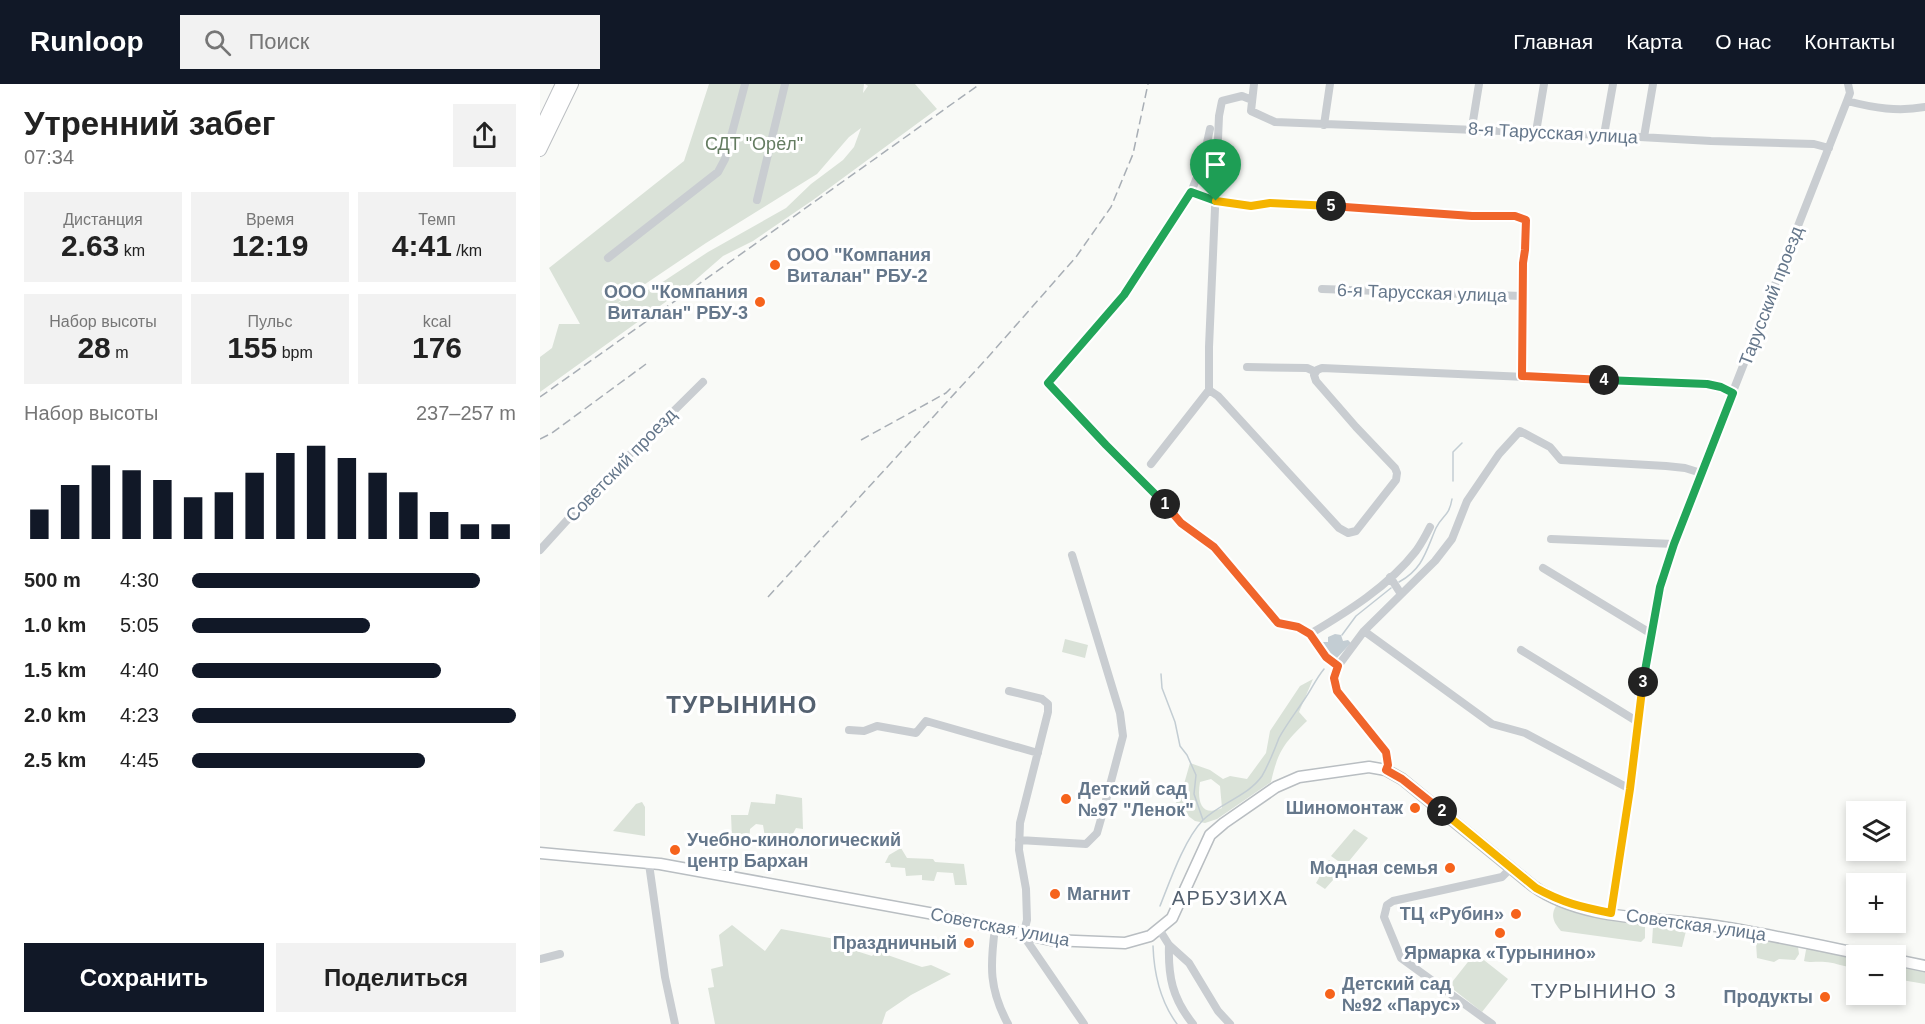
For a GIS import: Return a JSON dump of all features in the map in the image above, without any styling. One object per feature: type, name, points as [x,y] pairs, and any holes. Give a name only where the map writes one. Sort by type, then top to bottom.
[{"type":"highway","points":[[540,130],[562,84]]},
{"type":"highway","points":[[540,150],[572,84]]},
{"type":"main road","name":"Советская улица","points":[[540,853],[649,864],[934,914],[1052,940],[1125,943],[1150,936],[1172,918],[1210,835],[1248,806],[1276,787],[1299,777],[1369,767],[1386,770],[1402,779],[1536,888],[1570,905],[1611,913],[1709,925],[1846,951]]},
{"type":"main road","points":[[1906,962],[1925,966]]},
{"type":"street","points":[[608,258],[718,172],[726,159],[745,84]]},
{"type":"street","points":[[757,200],[785,84]]},
{"type":"street","points":[[1151,464],[1209,390],[1219,116],[1222,101],[1242,96],[1252,100],[1254,84]]},
{"type":"street","points":[[1324,125],[1330,84]]},
{"type":"street","points":[[1475,129],[1473,121],[1479,84]]},
{"type":"street","points":[[1536,132],[1544,84]]},
{"type":"street","points":[[1604,135],[1613,84]]},
{"type":"street","points":[[1644,137],[1653,84]]},
{"type":"street","points":[[1848,84],[1850,93],[1848,101],[1875,108],[1905,111],[1925,107]]},
{"type":"street","name":"8-я Тарусская улица","points":[[1252,100],[1251,111],[1275,122],[1814,144],[1829,148]]},
{"type":"street","name":"Тарусский проезд","points":[[1611,913],[1650,633],[1660,587],[1701,473],[1848,101]]},
{"type":"street","points":[[1210,129],[1202,165],[1191,192],[1124,295],[1048,383],[1181,523],[1214,547],[1278,623],[1298,627],[1310,634],[1326,657],[1338,666]]},
{"type":"street","points":[[1191,192],[1216,201],[1251,206],[1270,203],[1368,207],[1472,216],[1515,216],[1526,220],[1522,296],[1522,376]]},
{"type":"street","name":"6-я Тарусская улица","points":[[1322,289],[1522,296]]},
{"type":"street","points":[[1247,367],[1307,368],[1316,372]]},
{"type":"street","points":[[1209,390],[1218,396],[1340,528],[1348,533],[1356,531],[1396,480],[1397,473],[1395,468],[1356,428],[1316,381],[1314,375],[1322,368],[1707,384],[1733,393]]},
{"type":"street","name":"Советский проезд","points":[[540,550],[599,485],[703,382]]},
{"type":"street","points":[[1386,770],[1388,765],[1386,752],[1337,691],[1334,678],[1338,666],[1364,631],[1435,561],[1452,539],[1467,501],[1499,454],[1520,431],[1550,447],[1561,460],[1666,466],[1701,473]]},
{"type":"street","points":[[1310,634],[1343,615],[1390,577],[1416,551],[1430,527]]},
{"type":"street","points":[[1551,539],[1674,544]]},
{"type":"street","points":[[1019,840],[1086,844],[1090,841],[1101,819],[1123,736],[1120,713],[1072,555]]},
{"type":"street","points":[[1543,568],[1650,633]]},
{"type":"street","points":[[1390,577],[1401,594]]},
{"type":"street","points":[[1364,631],[1492,724],[1525,733],[1630,789]]},
{"type":"street","points":[[1521,650],[1638,722]]},
{"type":"street","points":[[1009,691],[1042,699],[1048,704],[1048,712],[1020,823],[1019,850],[1026,889],[1027,920],[1023,935],[1084,1024]]},
{"type":"street","points":[[849,730],[864,731],[878,726],[916,733],[926,721],[1038,753]]},
{"type":"street","points":[[649,864],[665,977],[675,1024]]},
{"type":"street","points":[[1492,1024],[1401,958],[1384,917],[1388,905],[1393,901],[1503,877],[1510,868]]},
{"type":"street","points":[[995,928],[992,983],[1008,1024]]},
{"type":"street","points":[[1160,930],[1169,945],[1189,963],[1218,1011],[1230,1024]]},
{"type":"street","points":[[1169,945],[1168,972],[1174,993],[1193,1024]]},
{"type":"street","points":[[540,959],[560,954]]},
{"type":"green space","name":"СДТ \"Орёл\"","points":[[709,84],[864,84],[863,93],[868,86],[865,84],[915,84],[937,109],[813,200],[753,241],[723,256],[692,283],[540,392],[540,357],[552,348],[559,324],[580,324],[549,268],[684,161]],"holes":[[[861,128],[854,147],[843,160],[811,184],[786,208],[708,252],[655,287],[617,303],[706,243],[817,174],[849,137]]]},
{"type":"green space","points":[[1065,639],[1088,645],[1085,658],[1062,652]]},
{"type":"green space","points":[[1313,679],[1299,712],[1307,721],[1283,748],[1276,762],[1271,782],[1217,819],[1205,823],[1195,821],[1179,809],[1176,802],[1178,785],[1184,784],[1190,763],[1210,770],[1223,779],[1230,776],[1247,779],[1266,753],[1270,731],[1300,686]],"holes":[[[1211,779],[1220,786],[1222,808],[1209,811],[1205,809],[1199,795],[1200,782]]]},
{"type":"green space","points":[[776,794],[802,798],[803,829],[796,828],[790,839],[765,837],[763,825],[756,824],[750,829],[749,844],[738,843],[732,838],[731,815],[748,815],[751,802],[775,804]]},
{"type":"green space","points":[[642,802],[645,807],[645,836],[613,831],[636,804]]},
{"type":"green space","points":[[1354,829],[1368,838],[1345,866],[1331,856]]},
{"type":"green space","points":[[901,848],[907,858],[964,864],[967,885],[955,885],[953,873],[937,872],[934,881],[922,880],[922,875],[906,876],[905,868],[891,867],[890,863],[885,863],[889,855]]},
{"type":"green space","points":[[1329,860],[1342,870],[1325,889],[1316,883],[1319,878],[1318,873]]},
{"type":"green space","points":[[1556,906],[1575,912],[1641,922],[1645,927],[1645,938],[1641,942],[1561,931],[1554,919],[1553,913]]},
{"type":"green space","points":[[732,925],[765,951],[781,929],[846,941],[847,948],[872,956],[876,951],[922,967],[931,965],[951,974],[911,995],[886,1012],[882,1024],[715,1024],[708,988],[714,987],[711,969],[723,966],[719,935]]},
{"type":"green space","points":[[1655,925],[1684,928],[1686,931],[1682,947],[1652,943]]},
{"type":"green space","points":[[1760,938],[1798,947],[1799,954],[1795,960],[1779,959],[1774,962],[1757,958],[1756,943]]},
{"type":"green space","points":[[1808,947],[1846,955],[1846,966],[1828,962],[1804,961]]},
{"type":"green space","points":[[1475,953],[1508,979],[1482,1012],[1449,986]]},
{"type":"green space","points":[[1906,967],[1925,970],[1925,984],[1906,981]]},
{"type":"shaded area","points":[[1335,634],[1341,635],[1343,641],[1348,640],[1351,643],[1336,659],[1323,642],[1328,642],[1328,637]]},
{"type":"waterway","points":[[1453,481],[1453,452],[1462,443]]},
{"type":"waterway","points":[[1399,582],[1419,565],[1452,499]]},
{"type":"waterway","points":[[1342,635],[1356,616],[1391,588]]},
{"type":"waterway","points":[[1160,906],[1178,861],[1196,828],[1210,814],[1249,789],[1262,776],[1279,738],[1324,669]]},
{"type":"waterway","points":[[1161,674],[1162,688],[1175,722],[1180,746],[1196,775],[1194,794],[1203,820]]},
{"type":"waterway","points":[[1153,946],[1159,987],[1166,1006],[1177,1024]]},
{"type":"railway","points":[[540,397],[980,84]]},
{"type":"railway","points":[[768,597],[989,356],[1076,257],[1111,207],[1133,154],[1148,84]]},
{"type":"railway","points":[[540,439],[552,433],[646,364]]},
{"type":"railway","points":[[861,440],[946,393],[952,387]]},
{"type":"place","name":"ООО \"Компания Виталан\" РБУ-2","points":[[775,265]]},
{"type":"place","name":"ООО \"Компания Виталан\" РБУ-3","points":[[760,302]]},
{"type":"place","name":"Детский сад №97 \"Ленок\"","points":[[1066,799]]},
{"type":"place","name":"Шиномонтаж","points":[[1415,808]]},
{"type":"place","name":"Учебно-кинологический центр Бархан","points":[[675,850]]},
{"type":"place","name":"Модная семья","points":[[1450,868]]},
{"type":"place","name":"Магнит","points":[[1055,894]]},
{"type":"place","name":"ТЦ «Рубин»","points":[[1516,914]]},
{"type":"place","name":"Ярмарка «Турынино»","points":[[1500,933]]},
{"type":"place","name":"Праздничный","points":[[969,943]]},
{"type":"place","name":"Детский сад №92 «Парус»","points":[[1330,994]]},
{"type":"place","name":"Продукты","points":[[1825,997]]},
{"type":"district","name":"ТУРЫНИНО","points":[[742,705]]},
{"type":"district","name":"АРБУЗИХА","points":[[1230,898]]},
{"type":"district","name":"ТУРЫНИНО 3","points":[[1604,991]]},
{"type":"route","points":[[1191,192],[1216,201],[1251,206],[1270,203],[1368,207],[1472,216],[1515,216],[1526,220],[1523,263],[1522,376],[1707,384],[1733,393],[1674,544],[1660,587],[1650,633],[1611,913],[1570,905],[1536,888],[1402,779],[1386,770],[1388,765],[1386,752],[1337,691],[1334,678],[1338,666],[1326,657],[1310,634],[1298,627],[1278,623],[1214,547],[1181,523],[1048,383],[1124,295],[1191,192]]}]
